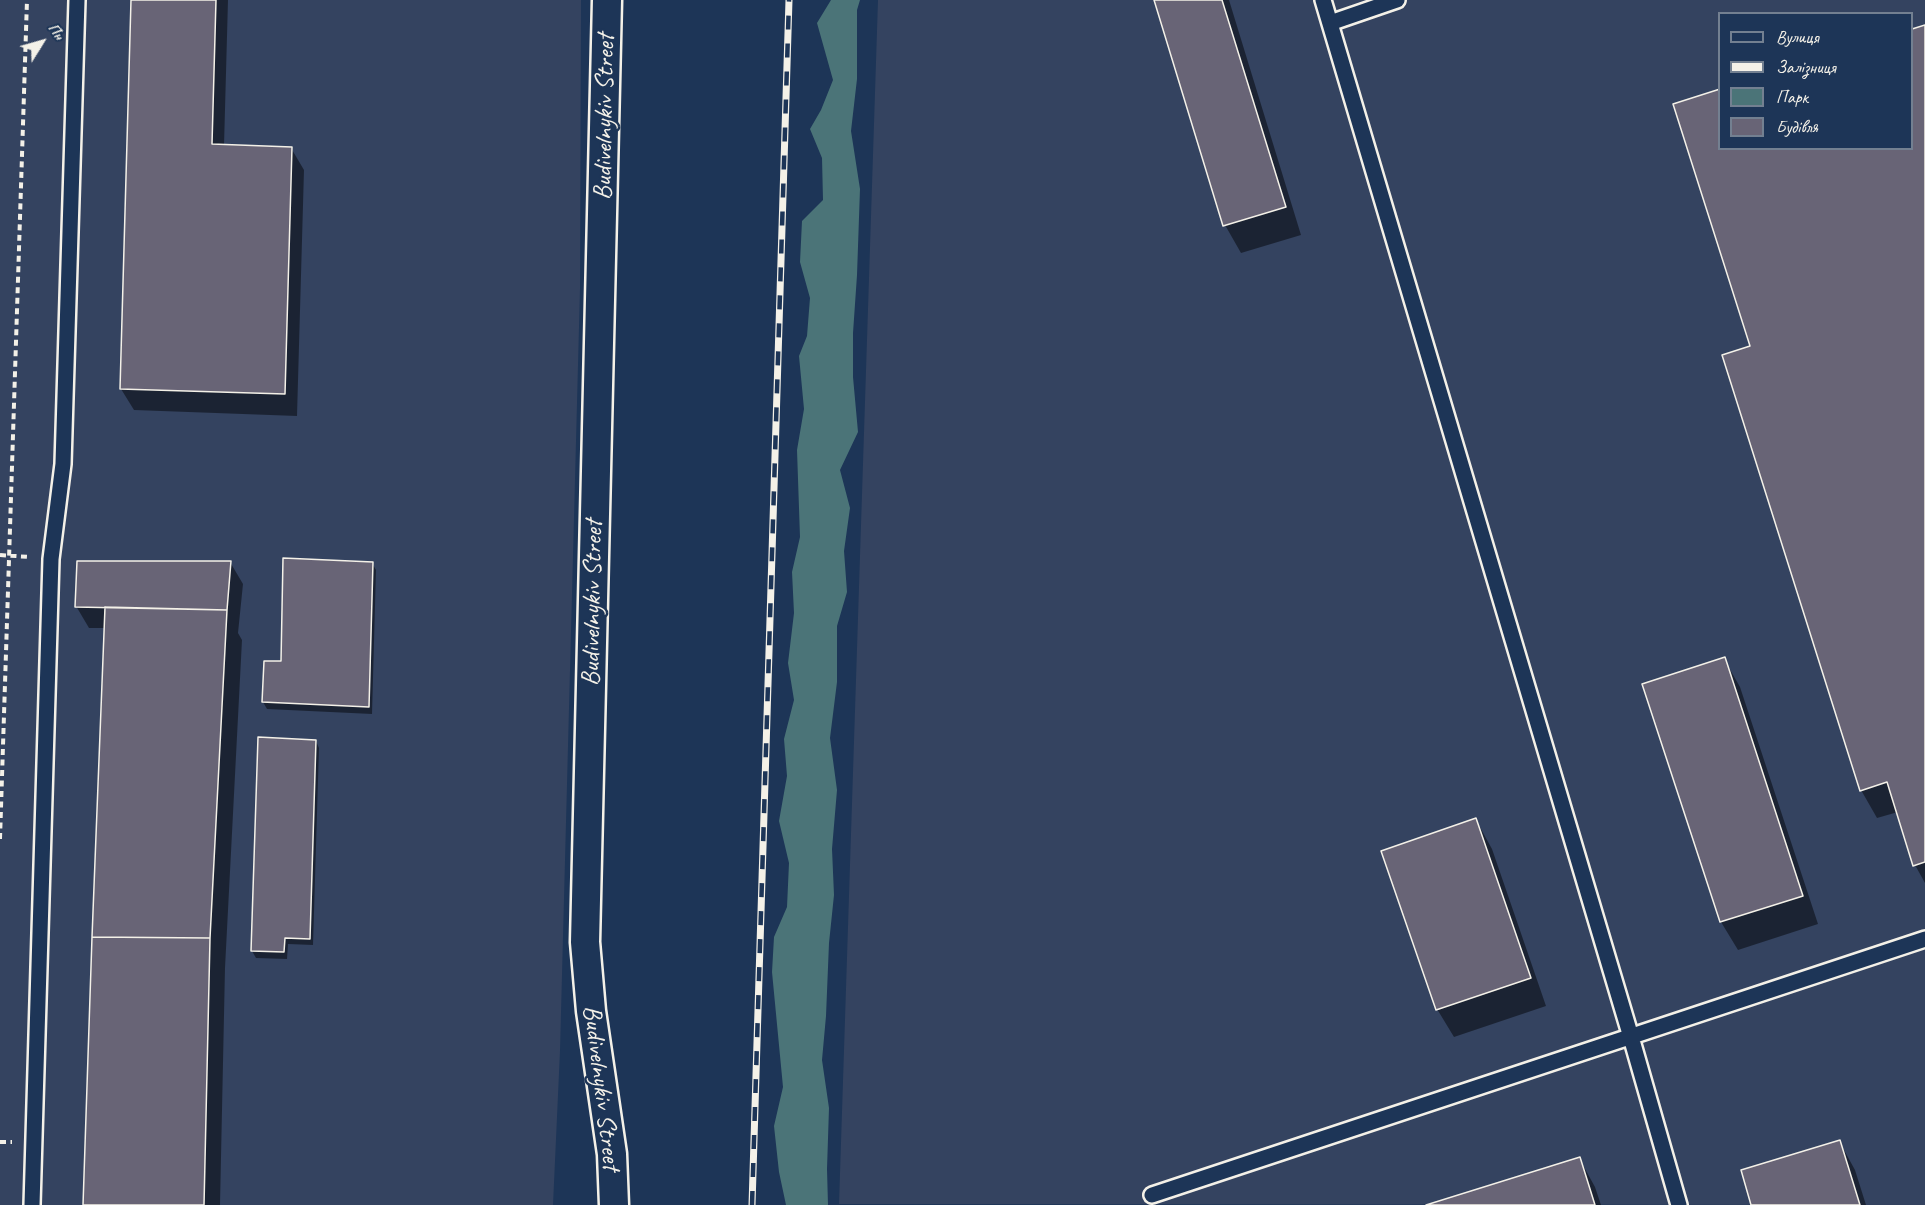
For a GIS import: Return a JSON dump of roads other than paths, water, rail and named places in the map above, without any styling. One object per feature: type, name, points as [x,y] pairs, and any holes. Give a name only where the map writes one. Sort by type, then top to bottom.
[{"type":"street","name":"Budivelnykiv Street","points":[[607,0],[585,942],[591,1011],[612,1154],[614,1205]]},
{"type":"lane","points":[[32,1205],[51,558],[63,464],[77,0]]},
{"type":"lane","points":[[1323,0],[1679,1205]]},
{"type":"lane","points":[[1330,23],[1397,0]]},
{"type":"lane","points":[[1152,1196],[1925,939]]},
{"type":"railway","points":[[752,1205],[789,0]]}]
